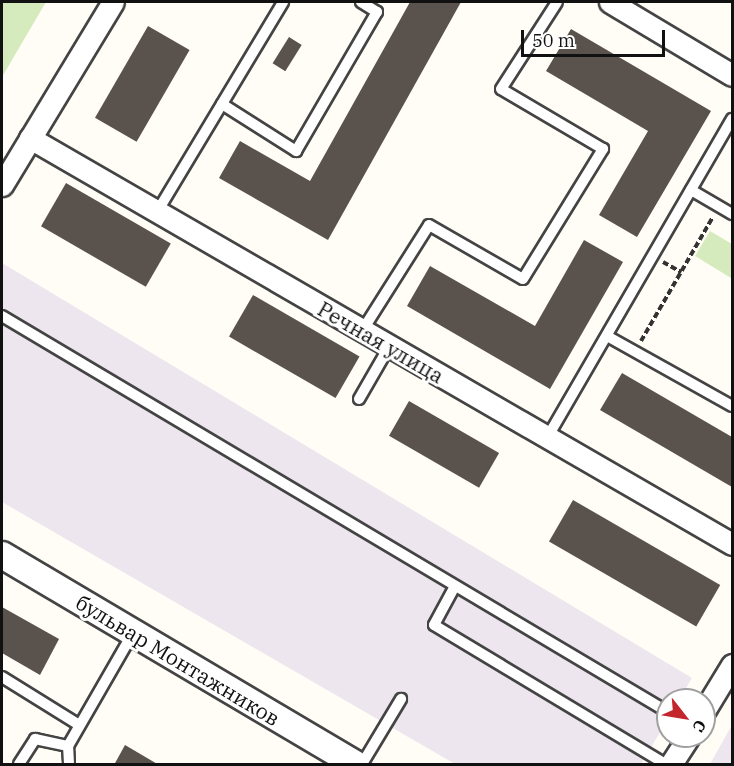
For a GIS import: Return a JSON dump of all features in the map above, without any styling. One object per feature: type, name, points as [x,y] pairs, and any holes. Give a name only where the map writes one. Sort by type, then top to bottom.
[{"type":"street","points":[[2,185],[113,2]]},
{"type":"street","points":[[610,2],[732,75]]},
{"type":"street","name":"Речная улица","points":[[30,138],[732,544]]},
{"type":"street","name":"бульвар Монтажников","points":[[2,555],[355,765]]},
{"type":"street","points":[[716,693],[732,668]]},
{"type":"street","points":[[671,765],[682,748]]},
{"type":"lane","points":[[157,212],[283,2]]},
{"type":"lane","points":[[222,104],[296,151],[377,12],[361,2]]},
{"type":"lane","points":[[362,331],[429,225],[523,279],[603,149],[501,89],[557,2]]},
{"type":"lane","points":[[547,438],[732,119]]},
{"type":"lane","points":[[691,190],[732,214]]},
{"type":"lane","points":[[2,316],[656,705]]},
{"type":"lane","points":[[607,336],[732,406]]},
{"type":"lane","points":[[358,399],[389,347]]},
{"type":"lane","points":[[455,586],[434,625],[665,765]]},
{"type":"lane","points":[[69,765],[68,746],[133,633]]},
{"type":"lane","points":[[2,677],[80,725]]},
{"type":"lane","points":[[362,765],[401,699]]},
{"type":"lane","points":[[19,765],[35,739],[68,746]]},
{"type":"path","points":[[634,352],[719,206]]},
{"type":"shaded area","points":[[2,263],[692,678],[686,688],[656,688],[656,739],[641,764],[455,764],[2,502]]},
{"type":"shaded area","points":[[732,725],[732,764],[710,764]]},
{"type":"green space","points":[[2,2],[46,2],[2,77]]},
{"type":"green space","points":[[710,231],[732,244],[731,278],[695,256]]},
{"type":"building","points":[[410,2],[461,2],[328,240],[219,178],[240,141],[310,181]]},
{"type":"building","points":[[148,26],[190,50],[137,142],[95,118]]},
{"type":"building","points":[[571,29],[711,111],[637,237],[599,215],[648,131],[546,71]]},
{"type":"building","points":[[289,37],[302,45],[285,71],[273,63]]},
{"type":"building","points":[[66,183],[171,244],[146,287],[41,226]]},
{"type":"building","points":[[584,240],[623,262],[550,389],[407,306],[430,266],[535,326]]},
{"type":"building","points":[[253,295],[360,356],[336,398],[229,337]]},
{"type":"building","points":[[622,373],[732,437],[732,487],[600,410]]},
{"type":"building","points":[[409,401],[499,453],[479,488],[389,436]]},
{"type":"building","points":[[573,500],[720,585],[696,627],[549,542]]},
{"type":"building","points":[[2,607],[59,639],[40,675],[2,653]]},
{"type":"building","points":[[125,745],[159,765],[114,765]]}]
